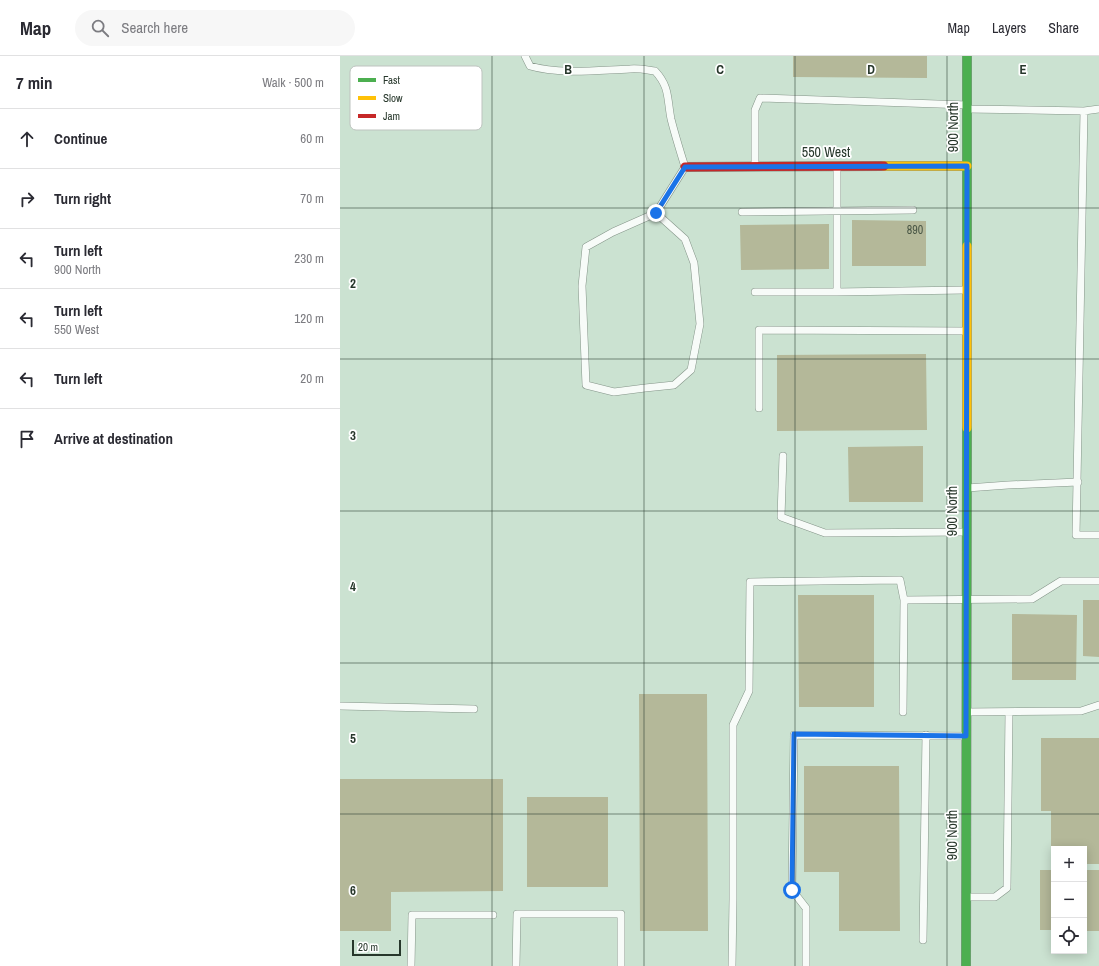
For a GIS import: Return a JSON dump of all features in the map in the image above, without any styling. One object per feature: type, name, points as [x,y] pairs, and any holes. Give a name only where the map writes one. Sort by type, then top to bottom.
[{"type":"street","name":"900 North","points":[[966,966],[967,56]]},
{"type":"street","name":"550 West","points":[[685,167],[967,166]]},
{"type":"lane","points":[[525,56],[530,66],[537,68],[568,71],[603,71],[632,68],[655,71],[663,79],[665,85],[672,119],[685,167],[656,213],[586,246],[582,286],[586,385],[614,392],[674,386],[691,370],[700,324],[694,263],[685,239],[656,213]]},
{"type":"lane","points":[[755,167],[754,110],[760,98],[1084,111],[1099,109]]},
{"type":"lane","points":[[1084,111],[1076,535],[1099,535]]},
{"type":"lane","points":[[837,166],[838,292]]},
{"type":"lane","points":[[742,212],[913,210]]},
{"type":"lane","points":[[755,292],[967,290]]},
{"type":"lane","points":[[759,408],[759,330],[967,331]]},
{"type":"lane","points":[[783,456],[781,517],[825,532],[966,532]]},
{"type":"lane","points":[[966,488],[1008,484],[1078,482]]},
{"type":"lane","points":[[732,966],[733,725],[749,691],[750,582],[900,580],[904,600],[903,712]]},
{"type":"lane","points":[[904,600],[1032,599],[1061,581],[1099,581]]},
{"type":"lane","points":[[966,712],[1081,712],[1099,705]]},
{"type":"lane","points":[[340,706],[474,709]]},
{"type":"lane","points":[[966,897],[995,897],[1007,888],[1009,712]]},
{"type":"lane","points":[[806,966],[806,908],[792,890],[794,734],[966,736]]},
{"type":"lane","points":[[923,940],[926,735]]},
{"type":"lane","points":[[516,966],[517,914],[620,914],[621,966]]},
{"type":"lane","points":[[411,966],[412,915],[492,915]]},
{"type":"building","points":[[793,56],[927,56],[927,78],[793,77]]},
{"type":"building","points":[[852,220],[926,221],[926,266],[852,266]]},
{"type":"building","points":[[829,224],[829,269],[741,270],[740,225]]},
{"type":"building","points":[[926,354],[927,430],[777,431],[777,355]]},
{"type":"building","points":[[923,446],[923,502],[849,502],[848,447]]},
{"type":"building","points":[[798,595],[874,595],[874,707],[799,707]]},
{"type":"building","points":[[1083,600],[1099,600],[1099,657],[1083,656]]},
{"type":"building","points":[[1012,614],[1077,615],[1076,680],[1012,680]]},
{"type":"building","points":[[639,694],[707,694],[708,931],[640,931]]},
{"type":"building","points":[[1041,738],[1099,738],[1099,864],[1087,864],[1087,846],[1051,846],[1051,811],[1041,811]]},
{"type":"building","points":[[804,766],[899,766],[900,931],[839,931],[839,872],[804,872]]},
{"type":"building","points":[[340,779],[503,779],[503,891],[391,892],[391,931],[340,931]]},
{"type":"building","points":[[527,797],[608,797],[608,887],[527,887]]},
{"type":"building","points":[[1040,870],[1051,870],[1051,930],[1040,930]]},
{"type":"building","points":[[1087,870],[1099,870],[1099,931],[1087,931]]},
{"type":"traffic: fast","points":[[967,56],[967,246]]},
{"type":"traffic: fast","points":[[966,966],[967,428]]},
{"type":"traffic: slow","points":[[884,166],[967,166]]},
{"type":"traffic: slow","points":[[967,246],[967,428]]},
{"type":"traffic: jam","points":[[685,167],[884,166]]},
{"type":"route","points":[[656,213],[685,167],[967,166],[966,736],[794,734],[792,890]]}]
